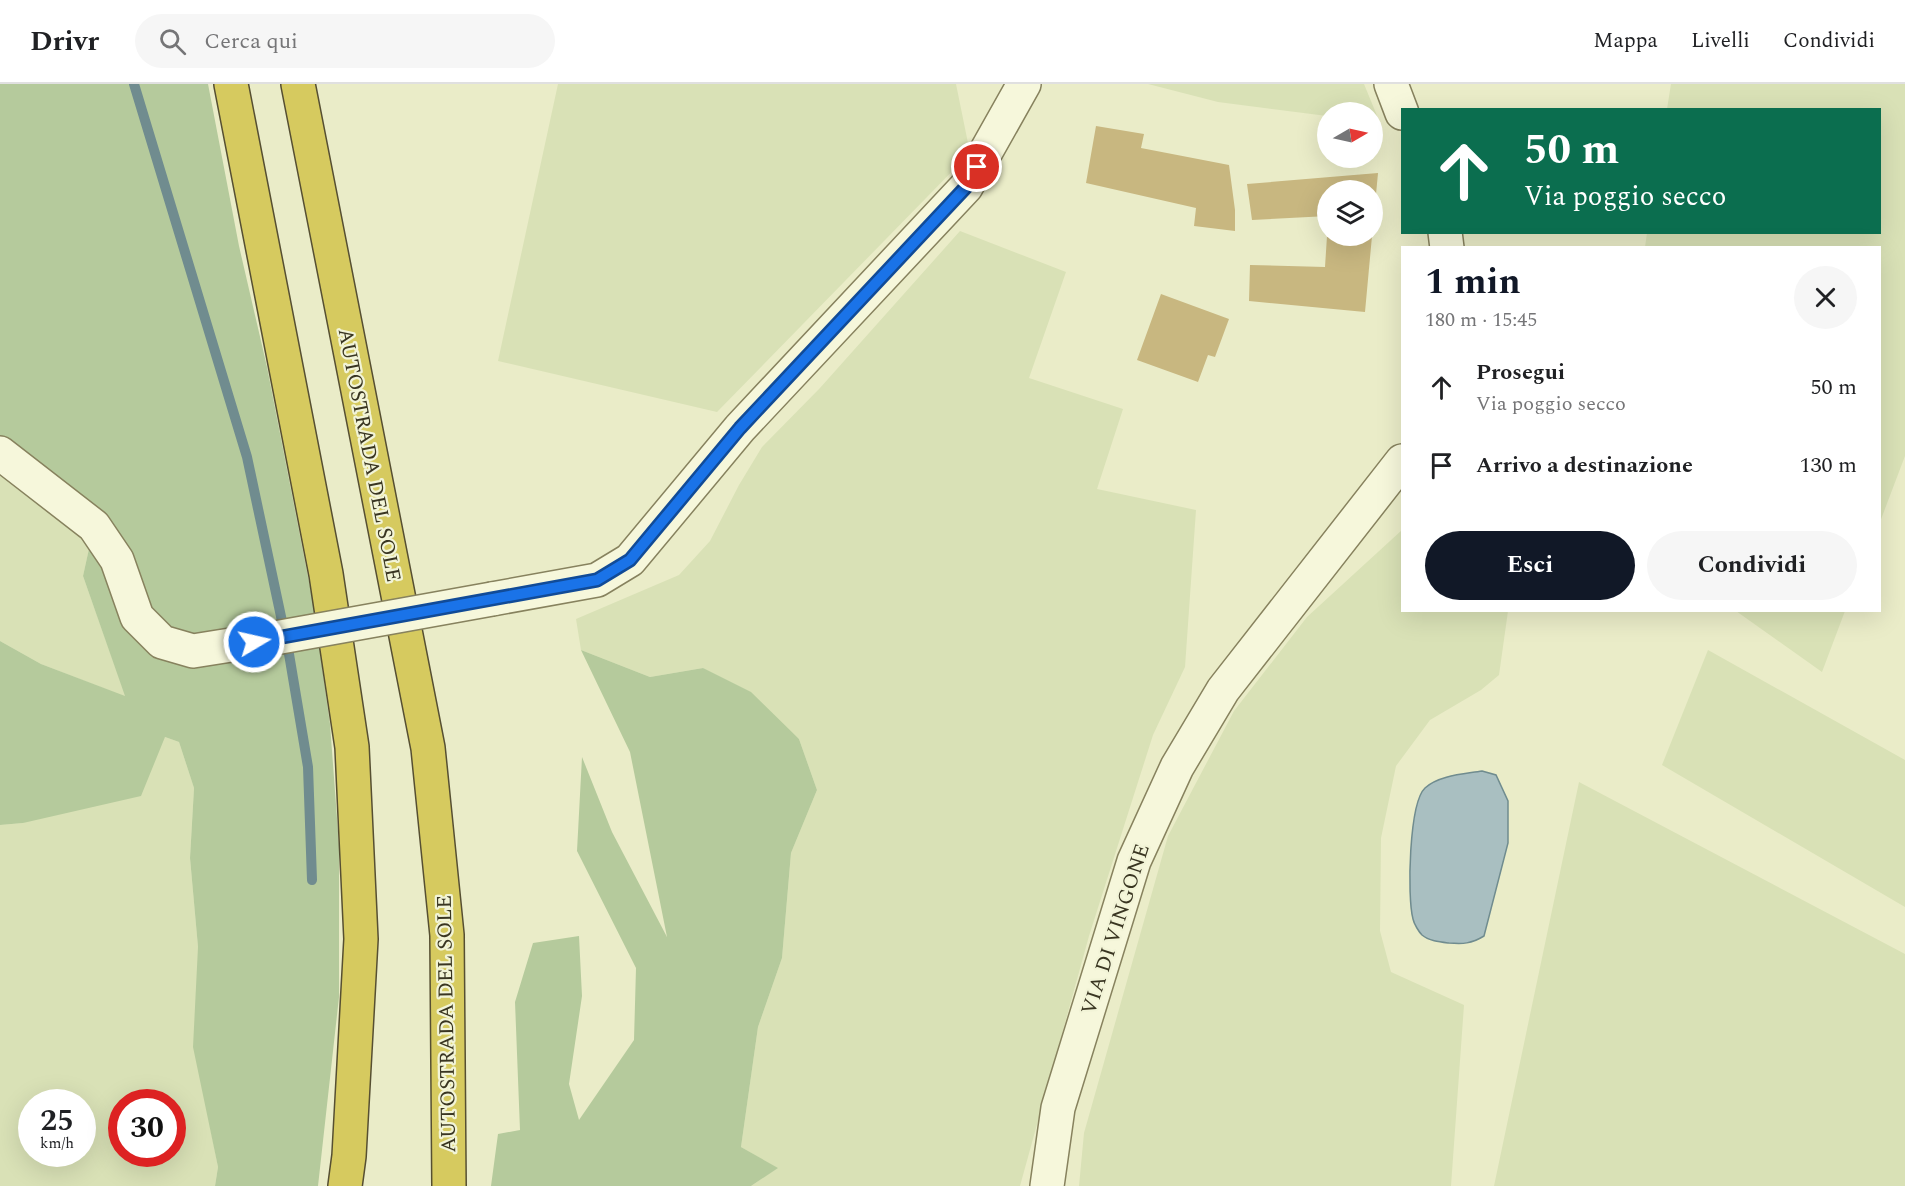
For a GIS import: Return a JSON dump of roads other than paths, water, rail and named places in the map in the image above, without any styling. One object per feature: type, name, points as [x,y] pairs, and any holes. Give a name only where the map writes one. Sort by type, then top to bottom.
[{"type":"highway","points":[[231,84],[327,574],[352,747],[361,939],[349,1156],[345,1186]]},
{"type":"highway","name":"AUTOSTRADA DEL SOLE","points":[[298,84],[428,748],[447,935],[449,1186]]},
{"type":"street","points":[[0,453],[94,526],[117,560],[137,617],[162,642],[193,651],[597,580],[630,560],[740,428],[966,187],[1024,84]]},
{"type":"street","points":[[1391,84],[1401,110]]},
{"type":"street","name":"VIA DI VINGONE","points":[[1047,1186],[1058,1108],[1134,861],[1177,767],[1223,690],[1401,462]]},
{"type":"waterway","points":[[134,84],[247,457],[289,654],[308,767],[312,880]]}]
